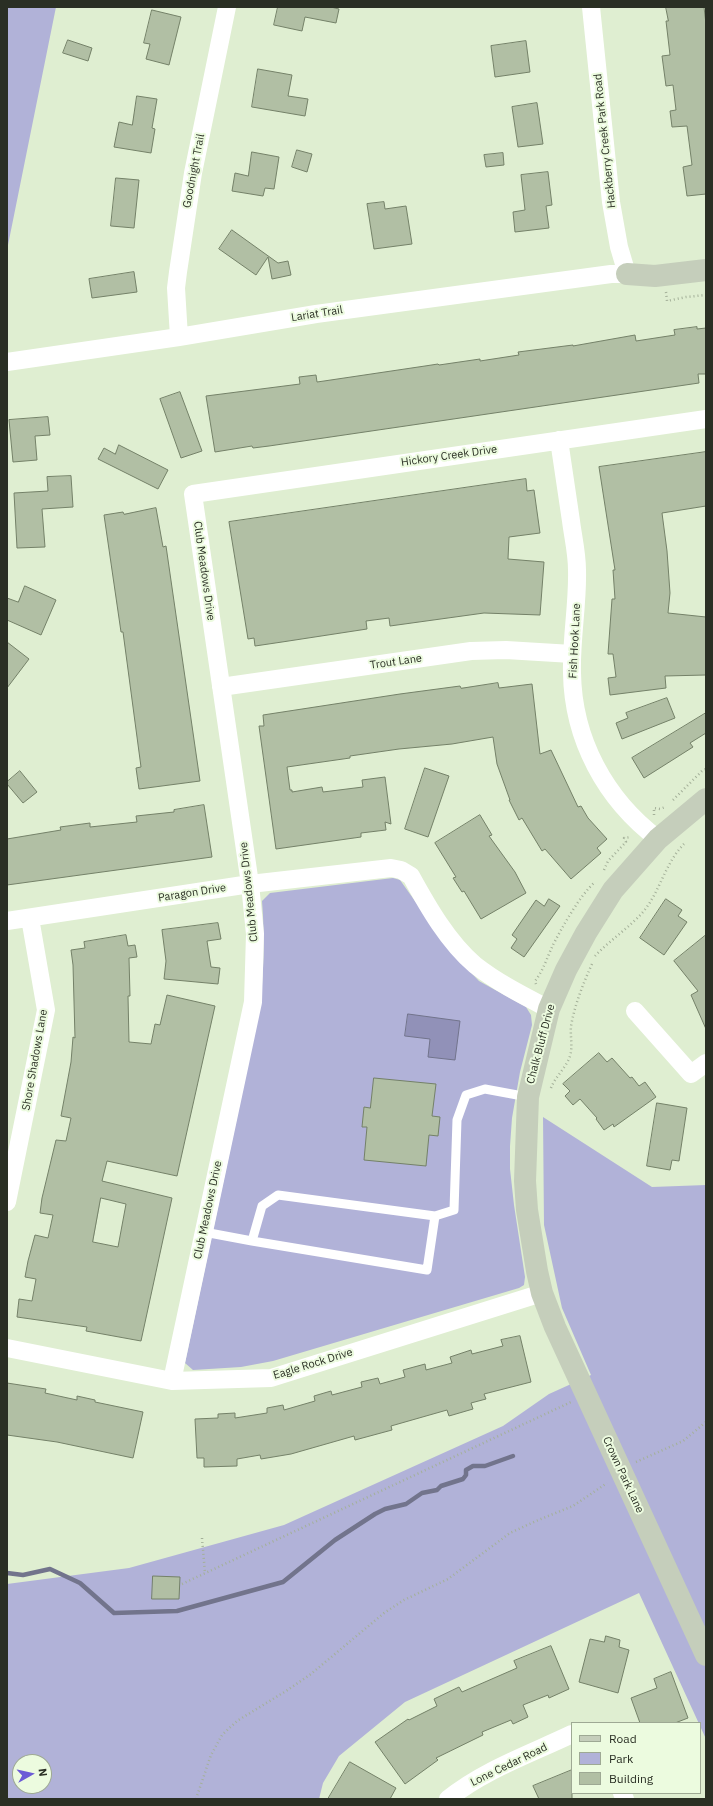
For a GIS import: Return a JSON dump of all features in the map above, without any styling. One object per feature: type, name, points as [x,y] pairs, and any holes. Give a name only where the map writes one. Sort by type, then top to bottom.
[{"type":"street","name":"Goodnight Trail","points":[[179,337],[176,288],[178,272],[193,173],[227,7]]},
{"type":"street","name":"Hackberry Creek Park Road","points":[[591,7],[612,202],[619,247],[627,274]]},
{"type":"street","points":[[627,274],[664,276],[706,270]]},
{"type":"street","name":"Lariat Trail","points":[[7,362],[179,337],[316,314],[611,274],[627,274]]},
{"type":"street","name":"Hickory Creek Drive","points":[[192,494],[706,419]]},
{"type":"street","name":"Fish Hook Lane","points":[[559,440],[577,567],[577,597],[572,654],[572,678],[575,707],[585,742],[592,759],[610,790],[642,827],[658,839]]},
{"type":"street","name":"Club Meadows Drive","points":[[172,1381],[253,1002],[255,934],[250,884],[192,494]]},
{"type":"street","name":"Trout Lane","points":[[220,687],[471,651],[506,650],[572,654]]},
{"type":"street","name":"Chalk Bluff Drive","points":[[542,1293],[532,1248],[525,1181],[528,1097],[549,1009],[566,970],[582,939],[609,896],[658,839],[706,799]]},
{"type":"street","name":"Paragon Drive","points":[[7,921],[250,884],[391,868],[401,870],[411,876],[447,934],[474,964],[492,977],[549,1009]]},
{"type":"street","name":"Shore Shadows Lane","points":[[7,1202],[46,1010],[30,918]]},
{"type":"street","points":[[635,1011],[691,1074],[706,1063]]},
{"type":"street","name":"Eagle Rock Drive","points":[[7,1348],[172,1381],[271,1378],[542,1293]]},
{"type":"street","name":"Crown Park Lane","points":[[542,1293],[554,1327],[706,1654]]},
{"type":"street","name":"Lone Cedar Road","points":[[448,1799],[482,1777],[571,1734]]},
{"type":"lane","points":[[252,1241],[262,1206],[278,1195],[435,1216],[454,1210],[457,1120],[466,1095],[485,1089],[528,1097]]},
{"type":"lane","points":[[204,1232],[428,1270],[435,1216]]},
{"type":"path","points":[[664,276],[667,301],[706,295]]},
{"type":"path","points":[[671,802],[703,770],[706,769]]},
{"type":"path","points":[[653,817],[654,808],[660,809],[667,807]]},
{"type":"path","points":[[549,1092],[569,1059],[572,1051],[571,1028],[576,1004],[581,988],[596,956],[643,911],[660,884],[674,854],[688,839]]},
{"type":"path","points":[[182,1584],[586,1395]]},
{"type":"path","points":[[632,1464],[683,1440],[706,1422]]},
{"type":"path","points":[[636,1461],[639,1469]]},
{"type":"path","points":[[196,1799],[211,1755],[222,1735],[236,1721],[286,1692],[311,1674],[384,1614],[404,1600],[448,1579],[510,1533],[574,1506],[600,1489],[612,1479]]},
{"type":"path","points":[[202,1538],[205,1573]]},
{"type":"green space","points":[[7,7],[56,7],[7,250]]},
{"type":"green space","points":[[393,878],[400,880],[452,953],[479,981],[526,1007],[531,1015],[532,1025],[520,1072],[512,1118],[510,1146],[510,1169],[525,1277],[524,1285],[519,1288],[273,1361],[241,1367],[193,1370],[185,1363],[259,1013],[264,957],[262,901],[270,893]]},
{"type":"green space","points":[[543,1117],[652,1187],[706,1185],[706,1739],[701,1728],[701,1722],[698,1722],[639,1593],[405,1702],[339,1756],[323,1783],[319,1799],[7,1799],[7,1584],[129,1568],[284,1525],[503,1426],[549,1394],[591,1375],[562,1308],[544,1225]]},
{"type":"shaded area","points":[[408,1014],[460,1021],[455,1060],[428,1057],[430,1039],[405,1036]]},
{"type":"building","points":[[278,7],[331,7],[339,9],[336,23],[305,17],[302,31],[274,25]]},
{"type":"building","points":[[666,7],[704,7],[706,24],[706,194],[687,196],[683,167],[692,165],[687,126],[672,127],[670,111],[676,110],[673,85],[666,86],[662,56],[670,55]]},
{"type":"building","points":[[152,10],[181,17],[169,65],[146,59],[150,44],[144,43]]},
{"type":"building","points":[[68,40],[92,48],[88,61],[63,53]]},
{"type":"building","points":[[526,41],[530,72],[495,77],[491,46]]},
{"type":"building","points":[[258,69],[292,75],[288,96],[308,99],[305,116],[252,107]]},
{"type":"building","points":[[137,96],[157,99],[152,128],[155,129],[151,153],[114,147],[119,122],[132,125]]},
{"type":"building","points":[[537,103],[543,144],[518,147],[512,107]]},
{"type":"building","points":[[297,150],[312,154],[307,172],[292,167]]},
{"type":"building","points":[[252,152],[279,157],[274,189],[265,188],[263,196],[232,191],[235,173],[248,176]]},
{"type":"building","points":[[503,153],[504,165],[486,167],[484,155]]},
{"type":"building","points":[[548,172],[552,205],[546,206],[549,228],[515,232],[513,212],[525,210],[521,175]]},
{"type":"building","points":[[116,178],[139,180],[134,228],[111,226]]},
{"type":"building","points":[[384,202],[385,209],[406,206],[412,244],[374,249],[367,204]]},
{"type":"building","points":[[232,230],[278,263],[288,261],[291,275],[272,279],[268,257],[256,275],[219,249]]},
{"type":"building","points":[[134,272],[137,292],[92,298],[89,279]]},
{"type":"building","points":[[697,327],[697,329],[706,328],[706,374],[698,374],[699,383],[269,446],[253,448],[252,446],[215,452],[206,396],[300,384],[299,377],[316,375],[317,382],[438,364],[480,359],[480,361],[519,355],[518,352],[573,346],[635,335],[636,341],[675,335],[674,330]]},
{"type":"building","points":[[180,392],[202,451],[181,458],[160,399]]},
{"type":"building","points":[[48,417],[50,435],[35,436],[37,460],[13,462],[9,420]]},
{"type":"building","points":[[119,445],[168,470],[158,489],[98,459],[104,448],[115,454]]},
{"type":"building","points":[[706,452],[706,506],[662,513],[670,593],[668,613],[706,617],[706,675],[665,676],[666,688],[610,695],[608,678],[616,677],[613,654],[608,654],[612,599],[615,599],[613,570],[615,570],[599,467]]},
{"type":"building","points":[[71,476],[73,507],[42,509],[45,547],[17,548],[14,493],[48,491],[47,477]]},
{"type":"building","points":[[526,479],[527,491],[534,490],[540,533],[509,537],[508,559],[544,562],[540,615],[484,613],[390,626],[389,618],[366,621],[367,629],[282,642],[255,646],[254,638],[248,639],[229,522]]},
{"type":"building","points":[[156,508],[163,547],[166,546],[200,781],[139,789],[136,768],[141,767],[123,632],[121,632],[104,515],[123,512],[124,514]]},
{"type":"building","points":[[25,586],[56,600],[41,635],[7,620],[7,598],[18,602]]},
{"type":"building","points":[[7,642],[29,659],[7,688]]},
{"type":"building","points":[[498,683],[499,688],[532,684],[540,754],[551,750],[578,807],[581,806],[588,818],[607,839],[597,848],[601,853],[571,879],[545,849],[542,851],[522,818],[519,820],[509,800],[497,764],[493,737],[452,744],[399,749],[350,756],[350,758],[287,767],[290,790],[292,790],[292,792],[322,787],[323,792],[363,787],[362,780],[385,777],[391,824],[385,822],[386,830],[361,833],[361,837],[276,849],[259,726],[264,726],[263,715],[400,694],[460,686],[461,688]]},
{"type":"building","points":[[667,698],[675,718],[622,739],[616,723],[628,718],[626,713]]},
{"type":"building","points":[[706,713],[706,733],[690,743],[693,747],[644,778],[632,758]]},
{"type":"building","points":[[425,768],[449,776],[428,837],[405,829]]},
{"type":"building","points":[[20,771],[37,792],[23,803],[7,784],[7,782]]},
{"type":"building","points":[[204,805],[212,857],[7,885],[7,839],[61,830],[60,827],[90,823],[90,827],[137,822],[136,816],[174,812],[174,810]]},
{"type":"building","points":[[480,815],[492,835],[489,836],[515,872],[526,893],[481,919],[464,891],[462,892],[453,878],[456,877],[435,843]]},
{"type":"building","points":[[549,899],[560,906],[524,957],[511,948],[517,939],[512,935],[536,900],[544,906]]},
{"type":"building","points":[[666,899],[682,910],[678,916],[687,922],[664,955],[640,938]]},
{"type":"building","points":[[218,923],[221,939],[207,941],[211,967],[220,968],[218,984],[164,979],[166,961],[162,930]]},
{"type":"building","points":[[126,935],[128,946],[135,945],[137,957],[129,958],[129,1042],[151,1044],[155,1024],[160,1025],[167,995],[215,1006],[177,1176],[107,1161],[102,1181],[172,1198],[141,1341],[86,1331],[87,1327],[17,1317],[19,1299],[32,1301],[36,1279],[25,1277],[28,1261],[35,1235],[48,1238],[53,1215],[40,1213],[42,1198],[56,1140],[66,1141],[71,1118],[61,1116],[71,1062],[73,1037],[75,1038],[73,965],[71,950],[85,948],[84,942]],"holes":[[[101,1198],[126,1204],[118,1247],[93,1242]]]},
{"type":"building","points":[[706,935],[706,1029],[691,995],[698,991],[674,961]]},
{"type":"building","points":[[599,1053],[607,1062],[612,1058],[630,1078],[632,1077],[639,1086],[645,1082],[656,1097],[614,1127],[613,1124],[604,1130],[596,1119],[597,1118],[580,1099],[573,1105],[565,1096],[570,1091],[563,1084]]},
{"type":"building","points":[[374,1078],[436,1084],[432,1116],[440,1117],[438,1136],[429,1135],[426,1166],[364,1160],[367,1127],[362,1127],[364,1107],[370,1108]]},
{"type":"building","points":[[657,1103],[687,1108],[679,1161],[672,1160],[670,1170],[647,1166]]},
{"type":"building","points":[[520,1336],[531,1382],[484,1394],[486,1399],[471,1403],[473,1409],[449,1416],[447,1410],[391,1426],[392,1430],[355,1440],[354,1436],[291,1454],[261,1459],[260,1455],[237,1459],[237,1466],[204,1467],[204,1458],[197,1458],[195,1419],[218,1418],[218,1414],[235,1413],[235,1418],[267,1413],[267,1408],[283,1405],[284,1410],[315,1401],[314,1396],[331,1391],[332,1395],[362,1387],[361,1382],[378,1378],[380,1384],[405,1377],[403,1370],[425,1364],[426,1370],[452,1363],[450,1357],[471,1350],[472,1354],[503,1346],[501,1340]]},
{"type":"building","points":[[7,1383],[46,1389],[45,1393],[77,1400],[77,1396],[95,1400],[95,1402],[143,1412],[133,1458],[57,1442],[7,1435]]},
{"type":"building","points":[[153,1576],[180,1577],[179,1599],[152,1599]]},
{"type":"building","points":[[606,1636],[620,1640],[619,1647],[629,1650],[618,1693],[579,1682],[590,1639],[604,1642]]},
{"type":"building","points":[[551,1646],[569,1689],[549,1698],[548,1695],[523,1705],[528,1717],[513,1724],[511,1720],[482,1732],[483,1735],[436,1758],[438,1760],[405,1784],[375,1742],[408,1719],[409,1720],[437,1706],[434,1699],[459,1687],[462,1692],[517,1668],[514,1661]]},
{"type":"building","points":[[671,1672],[688,1718],[678,1722],[640,1722],[631,1698],[657,1688],[654,1679]]},
{"type":"building","points":[[350,1762],[396,1788],[390,1799],[328,1799]]},
{"type":"building","points":[[571,1770],[572,1799],[539,1799],[533,1786]]},
{"type":"waterway","points":[[7,1573],[23,1575],[50,1569],[80,1583],[114,1613],[177,1611],[283,1582],[335,1540],[375,1514],[385,1509],[406,1504],[422,1493],[437,1490],[441,1486],[463,1479],[466,1475],[466,1470],[473,1466],[485,1466],[513,1456]]}]
